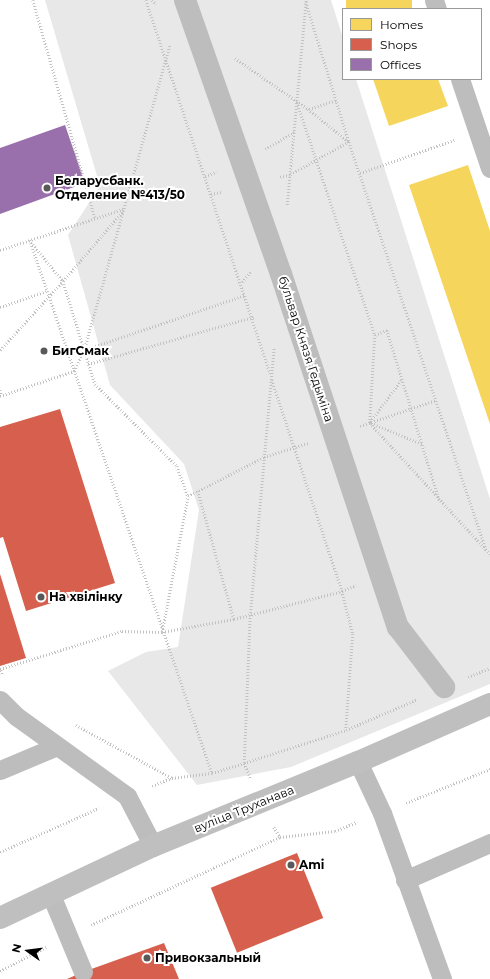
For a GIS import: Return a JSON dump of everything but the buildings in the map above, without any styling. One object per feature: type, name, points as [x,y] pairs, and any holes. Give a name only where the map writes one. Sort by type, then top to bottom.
[{"type":"main road","name":"вуліца Труханава","points":[[0,918],[153,846],[358,762],[490,704]]},
{"type":"street","name":"бульвар Князя Гедыміна","points":[[185,0],[199,33],[249,185],[281,274],[398,627],[444,687]]},
{"type":"lane","points":[[460,80],[490,168]]},
{"type":"lane","points":[[0,700],[8,719],[57,746],[127,796],[153,846]]},
{"type":"lane","points":[[0,770],[57,746]]},
{"type":"lane","points":[[358,762],[382,813],[442,979]]},
{"type":"lane","points":[[405,880],[490,843]]},
{"type":"lane","points":[[51,895],[83,972]]},
{"type":"path","points":[[33,0],[95,218]]},
{"type":"path","points":[[146,0],[246,295],[342,591],[353,634],[346,730]]},
{"type":"path","points":[[152,0],[158,4]]},
{"type":"path","points":[[286,213],[306,0],[349,142],[486,549]]},
{"type":"path","points":[[199,33],[296,100],[349,142]]},
{"type":"path","points":[[0,390],[1,396],[74,371],[84,350],[172,38]]},
{"type":"path","points":[[296,100],[375,335],[370,423],[440,502],[490,554]]},
{"type":"path","points":[[308,109],[337,100]]},
{"type":"path","points":[[360,173],[478,132]]},
{"type":"path","points":[[211,194],[290,175],[349,142]]},
{"type":"path","points":[[0,250],[124,209]]},
{"type":"path","points":[[0,350],[63,281],[124,209]]},
{"type":"path","points":[[30,240],[63,281],[95,384],[177,466],[188,496],[162,632]]},
{"type":"path","points":[[30,240],[162,632],[212,773],[346,730],[490,668]]},
{"type":"path","points":[[0,307],[47,291]]},
{"type":"path","points":[[84,350],[246,295]]},
{"type":"path","points":[[88,364],[253,317]]},
{"type":"path","points":[[375,335],[387,330],[440,502]]},
{"type":"path","points":[[244,763],[250,616],[275,341]]},
{"type":"path","points":[[370,423],[402,379]]},
{"type":"path","points":[[370,423],[422,444]]},
{"type":"path","points":[[188,496],[264,457]]},
{"type":"path","points":[[198,491],[234,619]]},
{"type":"path","points":[[3,680],[0,670],[122,631],[162,632],[234,619],[342,591]]},
{"type":"path","points":[[74,724],[172,778]]},
{"type":"path","points":[[0,971],[67,936],[280,837],[335,831],[490,769]]},
{"type":"shaded area","points":[[45,0],[331,0],[342,35],[342,80],[356,80],[490,499],[490,684],[291,767],[197,785],[108,671],[146,652],[178,647],[199,510],[184,464],[110,385],[68,235],[100,186]]},
{"type":"place","name":"Беларусбанк. Отделение №413/50","points":[[47,188]]},
{"type":"place","name":"БигСмак","points":[[44,351]]},
{"type":"place","name":"На хвілінку","points":[[41,597]]},
{"type":"place","name":"Ami","points":[[291,865]]},
{"type":"place","name":"Привокзальный","points":[[147,958]]}]
